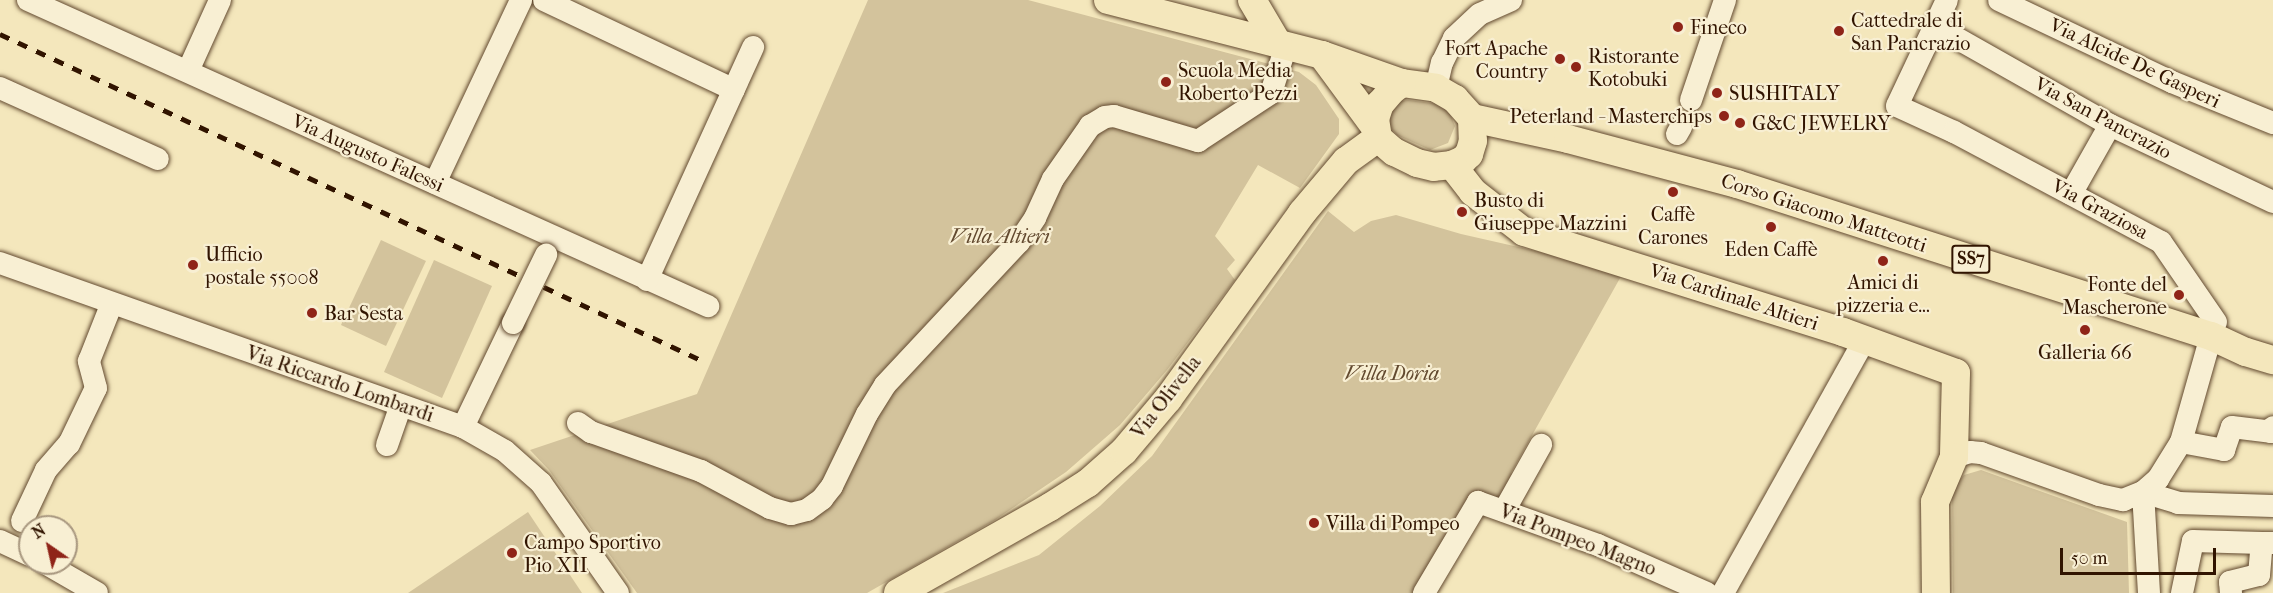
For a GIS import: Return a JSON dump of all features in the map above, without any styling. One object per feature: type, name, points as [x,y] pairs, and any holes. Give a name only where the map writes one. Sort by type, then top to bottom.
[{"type":"main road","points":[[1108,0],[1322,55],[1402,83],[1436,88],[1455,99],[1472,118],[1474,130],[1469,154],[1452,165],[1434,167],[1418,164],[1394,152],[1322,55]]},
{"type":"main road","points":[[1252,0],[1282,45]]},
{"type":"main road","points":[[1377,132],[1380,104],[1392,90],[1402,83]]},
{"type":"main road","name":"Corso Giacomo Matteotti","points":[[1472,118],[1568,139],[1737,184],[2213,329],[2273,360]]},
{"type":"main road","name":"Via Olivella","points":[[898,593],[1050,507],[1088,483],[1124,451],[1168,399],[1302,213],[1346,161],[1377,132]]},
{"type":"main road","name":"Via Cardinale Altieri","points":[[1452,165],[1473,192],[1524,231],[1865,339],[1956,373],[1954,457]]},
{"type":"main road","points":[[1936,593],[1935,502],[1954,457]]},
{"type":"street","points":[[188,71],[220,0]]},
{"type":"street","points":[[435,183],[521,0]]},
{"type":"street","points":[[544,0],[734,90]]},
{"type":"street","points":[[1436,88],[1442,63],[1454,38],[1480,14],[1512,0]]},
{"type":"street","points":[[1691,100],[1725,0]]},
{"type":"street","points":[[1937,27],[1947,0]]},
{"type":"street","name":"Via Alcide De Gasperi","points":[[1999,0],[2172,82],[2273,123]]},
{"type":"street","name":"Via Augusto Falessi","points":[[35,2],[435,183],[551,246],[646,280],[708,306]]},
{"type":"street","name":"Via San Pancrazio","points":[[1937,27],[2110,125],[2273,202]]},
{"type":"street","name":"Via Graziosa","points":[[1937,27],[1897,106],[1954,132],[2161,242],[2213,329]]},
{"type":"street","points":[[578,423],[591,432],[701,471],[770,508],[792,514],[807,510],[822,499],[832,486],[867,414],[885,385],[1019,242],[1035,218],[1053,179],[1090,126],[1105,117],[1114,116],[1198,141],[1271,93],[1282,45]]},
{"type":"street","points":[[646,280],[753,47]]},
{"type":"street","points":[[0,88],[158,159]]},
{"type":"street","points":[[2071,194],[2110,125]]},
{"type":"street","points":[[463,427],[551,246]]},
{"type":"street","name":"Via Riccardo Lombardi","points":[[0,263],[463,427],[505,451],[541,483],[618,593]]},
{"type":"street","points":[[25,515],[46,470],[69,444],[96,388],[89,361],[112,303]]},
{"type":"street","points":[[1954,457],[1970,452],[1981,453],[2099,495],[2123,500],[2143,492],[2158,479],[2181,442],[2213,329]]},
{"type":"street","points":[[1723,593],[1865,339]]},
{"type":"street","points":[[387,445],[401,405]]},
{"type":"street","points":[[2181,442],[2224,450],[2232,427],[2271,432],[2273,427]]},
{"type":"street","points":[[1504,511],[1541,446]]},
{"type":"street","points":[[2143,492],[2178,503],[2273,506]]},
{"type":"street","points":[[2143,492],[2149,593]]},
{"type":"street","name":"Via Pompeo Magno","points":[[1424,593],[1478,502],[1598,545],[1707,593]]},
{"type":"street","points":[[2182,593],[2193,542],[2267,543],[2259,575],[2230,582],[2231,593]]},
{"type":"street","points":[[0,543],[18,550]]},
{"type":"street","points":[[66,575],[97,593]]},
{"type":"green space","name":"Villa Altieri","points":[[868,0],[1028,0],[1299,72],[1316,85],[1339,119],[1339,134],[1300,188],[1258,165],[1215,236],[1235,260],[1227,269],[1235,280],[1167,370],[1120,425],[1066,472],[995,520],[867,593],[637,593],[549,470],[530,450],[697,394]]},
{"type":"green space","points":[[1401,101],[1439,104],[1449,111],[1455,126],[1448,143],[1430,150],[1397,135],[1390,127],[1390,112]]},
{"type":"green space","name":"Villa Doria","points":[[1328,211],[1354,232],[1371,221],[1396,215],[1461,234],[1624,271],[1511,473],[1514,475],[1498,505],[1473,495],[1414,593],[943,593],[1039,555],[1100,506],[1152,456]]},
{"type":"green space","points":[[381,240],[426,261],[386,346],[341,325]]},
{"type":"green space","points":[[434,260],[492,286],[442,398],[384,372]]},
{"type":"green space","points":[[1981,470],[2127,522],[2129,593],[1953,593],[1952,488],[1964,475]]},
{"type":"green space","name":"Campo Sportivo Pio XII","points":[[528,512],[582,593],[408,593]]},
{"type":"railway","points":[[0,34],[701,360]]},
{"type":"place","name":"Fineco","points":[[1678,27]]},
{"type":"place","name":"Cattedrale di San Pancrazio","points":[[1839,31]]},
{"type":"place","name":"Fort Apache Country","points":[[1560,59]]},
{"type":"place","name":"Ristorante Kotobuki","points":[[1576,67]]},
{"type":"place","name":"Scuola Media Roberto Pezzi","points":[[1166,82]]},
{"type":"place","name":"SUSHITALY","points":[[1717,93]]},
{"type":"place","name":"Peterland - Masterchips","points":[[1724,116]]},
{"type":"place","name":"G&C JEWELRY","points":[[1740,123]]},
{"type":"place","name":"Caffè Carones","points":[[1673,192]]},
{"type":"place","name":"Busto di Giuseppe Mazzini","points":[[1462,212]]},
{"type":"place","name":"Eden Caffè","points":[[1771,227]]},
{"type":"place","name":"Amici di pizzeria e...","points":[[1883,261]]},
{"type":"place","name":"Ufficio postale 55008","points":[[193,265]]},
{"type":"place","name":"Fonte del Mascherone","points":[[2179,295]]},
{"type":"place","name":"Bar Sesta","points":[[312,313]]},
{"type":"place","name":"Galleria 66","points":[[2085,330]]},
{"type":"place","name":"Villa di Pompeo","points":[[1314,523]]},
{"type":"place","name":"Campo Sportivo Pio XII","points":[[512,553]]}]
